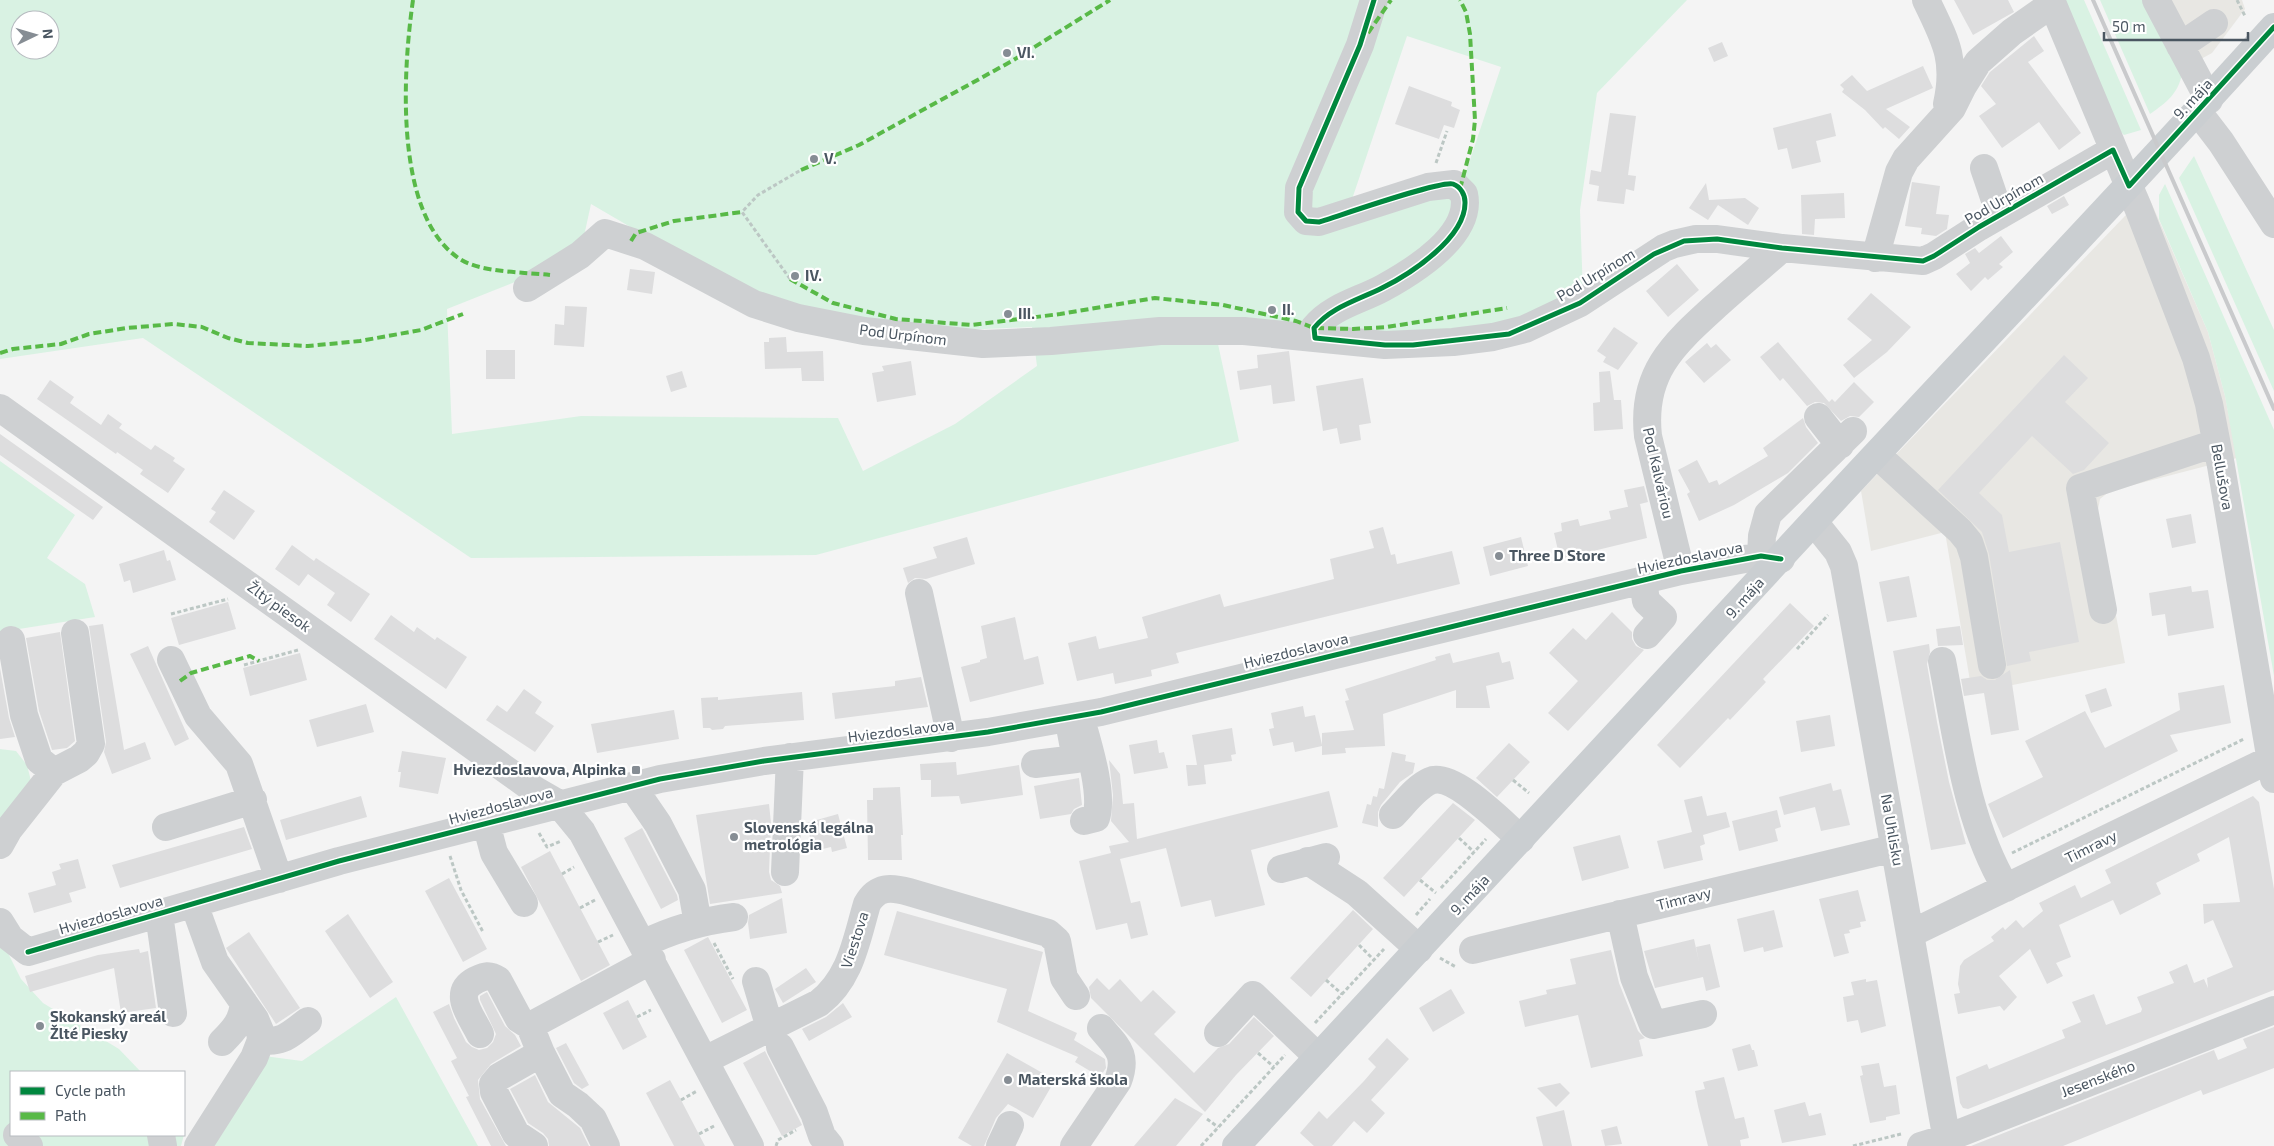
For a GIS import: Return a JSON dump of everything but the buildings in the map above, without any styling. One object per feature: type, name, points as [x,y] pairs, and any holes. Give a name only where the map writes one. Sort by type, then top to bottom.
[{"type":"main road","name":"9. mája","points":[[1236,1146],[1309,1048],[1419,946],[1511,831],[1771,557],[1814,522],[2129,186],[2270,31]]},
{"type":"street","points":[[1315,338],[1314,328],[1330,313],[1392,283],[1416,268],[1446,243],[1461,222],[1465,201],[1460,188],[1454,184],[1447,184],[1428,187],[1373,206],[1310,222],[1306,221],[1298,212],[1299,188],[1360,45],[1374,0]]},
{"type":"street","points":[[1926,0],[1949,48],[1951,62],[1949,94],[1944,118]]},
{"type":"street","points":[[2156,0],[2180,46],[2203,106],[2230,157],[2274,224]]},
{"type":"street","points":[[1876,258],[1898,172],[1913,149],[1952,108],[1978,62],[2012,32],[2052,2],[2129,186]]},
{"type":"street","points":[[2180,46],[2214,23]]},
{"type":"street","name":"Pod Urpínom","points":[[527,288],[580,255],[604,233],[645,246],[754,304],[798,318],[864,331],[983,344],[1051,341],[1160,331],[1244,331],[1385,345],[1413,345],[1509,334],[1580,303],[1654,254],[1674,244],[1696,240],[1717,239],[1876,258],[1923,260],[1934,256],[2000,215],[2113,150]]},
{"type":"street","points":[[1984,168],[2000,215]]},
{"type":"street","name":"Bellušova","points":[[2129,186],[2196,358],[2264,655],[2272,769]]},
{"type":"street","name":"Pod Kalváriou","points":[[1681,571],[1648,436],[1646,418],[1650,390],[1661,363],[1678,341],[1782,248]]},
{"type":"street","name":"Žltý piesok","points":[[0,408],[533,790],[559,804]]},
{"type":"street","name":"Hviezdoslavova","points":[[0,922],[10,938],[28,952],[279,879],[444,834],[660,779],[790,757],[951,738],[1074,717],[1681,571],[1771,557],[1762,536],[1768,514],[1847,438],[1818,417]]},
{"type":"street","points":[[2103,610],[2080,488],[2216,443]]},
{"type":"street","points":[[1877,455],[1960,531],[1969,542],[1974,558],[1992,665]]},
{"type":"street","name":"Na Uhlisku","points":[[1814,522],[1838,552],[1844,566],[1948,1142]]},
{"type":"street","points":[[1642,580],[1646,601],[1663,617],[1647,635]]},
{"type":"street","points":[[919,592],[951,738]]},
{"type":"street","points":[[0,846],[9,829],[54,772],[79,759],[86,753],[91,744],[75,633]]},
{"type":"street","points":[[12,640],[24,715],[39,760],[54,772]]},
{"type":"street","points":[[171,660],[198,716],[239,764],[279,879]]},
{"type":"street","points":[[1942,661],[1967,784],[1991,864],[2006,888]]},
{"type":"street","points":[[1036,764],[1076,759],[1074,717]]},
{"type":"street","points":[[1074,717],[1091,757],[1099,808],[1096,818],[1084,821]]},
{"type":"street","points":[[785,872],[790,757]]},
{"type":"street","name":"Timravy","points":[[1910,934],[2006,888],[2272,769]]},
{"type":"street","points":[[1393,815],[1422,785],[1435,779],[1443,780],[1464,790],[1511,831]]},
{"type":"street","points":[[632,786],[658,824],[692,890],[706,933]]},
{"type":"street","points":[[166,828],[253,800]]},
{"type":"street","points":[[559,804],[578,824],[750,1146]]},
{"type":"street","points":[[486,823],[494,853],[524,903]]},
{"type":"street","name":"Timravy","points":[[1466,959],[1620,914],[1895,848]]},
{"type":"street","points":[[1281,869],[1318,859],[1419,946]]},
{"type":"street","name":"Viestova","points":[[705,1060],[775,1037],[838,987],[849,963],[867,904],[871,897],[886,888],[909,892],[1048,933],[1057,942],[1064,978],[1076,996]]},
{"type":"street","points":[[194,904],[215,962],[258,1025],[261,1040],[254,1058],[198,1146]]},
{"type":"street","points":[[159,914],[173,1013]]},
{"type":"street","points":[[1620,914],[1634,977],[1653,1025],[1703,1014]]},
{"type":"street","points":[[530,1026],[648,952],[664,934],[706,933],[734,917]]},
{"type":"street","points":[[480,1034],[463,999],[463,991],[467,985],[486,975],[498,980],[519,1019],[530,1026],[541,1053],[562,1094],[578,1105],[592,1119],[605,1145]]},
{"type":"street","points":[[746,983],[814,1113],[818,1143]]},
{"type":"street","points":[[1218,1033],[1253,995],[1309,1048]]},
{"type":"street","points":[[222,1042],[238,1026],[244,1003]]},
{"type":"street","name":"Jesenského","points":[[1911,1140],[1948,1142],[2274,1010]]},
{"type":"street","points":[[261,1040],[272,1042],[281,1040],[308,1021]]},
{"type":"street","points":[[1074,1146],[1118,1081],[1122,1070],[1120,1050],[1101,1028]]},
{"type":"street","points":[[534,1146],[516,1134],[494,1092],[493,1084],[499,1077],[541,1053]]},
{"type":"street","points":[[472,1085],[493,1077],[499,1077]]},
{"type":"street","points":[[19,1136],[28,1146]]},
{"type":"path","points":[[2237,0],[2245,16]]},
{"type":"path","points":[[1436,164],[1447,131]]},
{"type":"path","points":[[790,279],[742,212],[758,195],[801,170]]},
{"type":"path","points":[[171,614],[235,597]]},
{"type":"path","points":[[1797,649],[1828,614]]},
{"type":"path","points":[[244,665],[306,648]]},
{"type":"path","points":[[1991,864],[2252,735]]},
{"type":"path","points":[[1513,780],[1529,793]]},
{"type":"path","points":[[1419,946],[1436,894],[1474,852],[1511,831],[1529,793],[1536,786]]},
{"type":"path","points":[[444,834],[461,890],[483,932]]},
{"type":"path","points":[[1459,838],[1474,852]]},
{"type":"path","points":[[562,874],[576,866]]},
{"type":"path","points":[[1420,880],[1436,894]]},
{"type":"path","points":[[580,908],[587,904]]},
{"type":"path","points":[[706,933],[746,983]]},
{"type":"path","points":[[598,942],[605,939]]},
{"type":"path","points":[[1359,945],[1374,960]]},
{"type":"path","points":[[1201,1146],[1274,1067],[1309,1048],[1342,994],[1374,960],[1419,946],[1466,959]]},
{"type":"path","points":[[1326,980],[1342,994]]},
{"type":"path","points":[[637,1017],[652,1009]]},
{"type":"path","points":[[1258,1054],[1274,1067]]},
{"type":"path","points":[[681,1100],[704,1088]]},
{"type":"path","points":[[1207,1119],[1218,1127]]},
{"type":"path","points":[[699,1134],[722,1121]]},
{"type":"path","points":[[1853,1146],[1911,1140]]},
{"type":"shaded area","points":[[2167,0],[2242,0],[2245,9],[2212,53],[2201,59]]},
{"type":"shaded area","points":[[2147,193],[2208,332],[2225,396],[2237,458],[2110,491],[2100,499],[2097,515],[2125,663],[1972,693],[1945,532],[1871,551],[1861,491]]},
{"type":"green space","points":[[0,0],[1687,0],[1597,93],[1580,210],[1583,294],[1539,315],[1500,325],[1418,333],[1335,331],[1213,321],[1239,441],[816,555],[471,558],[143,338],[0,359]],"holes":[[[1407,36],[1501,67],[1462,184],[1344,223]],[[591,204],[663,246],[757,295],[808,310],[877,321],[963,330],[1032,327],[1037,366],[955,424],[863,471],[838,418],[581,416],[452,434],[447,309],[525,278],[584,236]]]},
{"type":"green space","points":[[2060,0],[2084,0],[2141,130],[2124,135],[2119,130]]},
{"type":"green space","points":[[2100,0],[2144,0],[2182,73],[2175,92],[2150,114]]},
{"type":"green space","points":[[2194,156],[2274,330],[2274,391],[2179,178]]},
{"type":"green space","points":[[2165,184],[2274,430],[2274,676],[2225,396],[2208,332],[2159,219],[2159,195]]},
{"type":"green space","points":[[0,461],[75,515],[47,558],[85,584],[95,617],[0,632]]},
{"type":"green space","points":[[0,749],[16,751],[27,765],[31,781],[0,826]]},
{"type":"green space","name":"Skokanský areál Žlté Piesky","points":[[0,937],[21,979],[43,1003],[119,1049],[140,1071],[10,1071],[10,1136],[184,1136],[181,1146],[0,1146]]},
{"type":"green space","points":[[396,997],[478,1146],[204,1146],[264,1056],[302,1061]]},
{"type":"railway","points":[[2093,0],[2274,409]]},
{"type":"marked path","points":[[413,0],[409,29],[406,101],[408,139],[413,176],[423,210],[438,238],[460,259],[469,264],[504,271],[550,275]]},
{"type":"marked path","points":[[801,170],[859,145],[1012,61],[1110,0]]},
{"type":"marked path","points":[[1368,33],[1391,0]]},
{"type":"marked path","points":[[1460,0],[1466,12],[1470,34],[1475,120],[1473,139],[1460,189]]},
{"type":"marked path","points":[[631,241],[636,233],[674,221],[742,212]]},
{"type":"marked path","points":[[790,279],[833,303],[896,319],[972,325],[1060,314],[1155,298],[1223,305],[1296,321],[1314,328],[1353,329],[1387,327],[1507,308]]},
{"type":"marked path","points":[[0,353],[13,349],[61,344],[89,334],[127,328],[174,324],[202,327],[228,338],[248,343],[308,346],[360,341],[421,330],[463,314]]},
{"type":"marked path","points":[[180,681],[191,673],[250,656],[259,661]]},
{"type":"cycle path","points":[[1374,0],[1360,45],[1299,188],[1298,212],[1306,221],[1319,222],[1445,184],[1453,184],[1458,187],[1463,194],[1465,202],[1463,215],[1456,229],[1447,241],[1421,264],[1394,282],[1337,309],[1314,328],[1315,338],[1385,345],[1413,345],[1509,334],[1580,303],[1654,254],[1684,241],[1717,239],[1782,248],[1923,261],[2113,150],[2129,186],[2274,27]]},
{"type":"cycle path","points":[[28,952],[339,861],[660,779],[764,761],[988,732],[1101,712],[1681,571],[1761,556],[1781,559]]},
{"type":"place","name":"VI.","points":[[1007,53]]},
{"type":"place","name":"V.","points":[[814,159]]},
{"type":"place","name":"IV.","points":[[795,276]]},
{"type":"place","name":"II.","points":[[1272,310]]},
{"type":"place","name":"III.","points":[[1008,314]]},
{"type":"place","name":"Three D Store","points":[[1499,556]]},
{"type":"place","name":"Hviezdoslavova, Alpinka","points":[[636,770]]},
{"type":"place","name":"Slovenská legálna metrológia","points":[[734,837]]},
{"type":"place","name":"Skokanský areál Žlté Piesky","points":[[40,1026]]},
{"type":"place","name":"Materská škola","points":[[1008,1080]]}]
